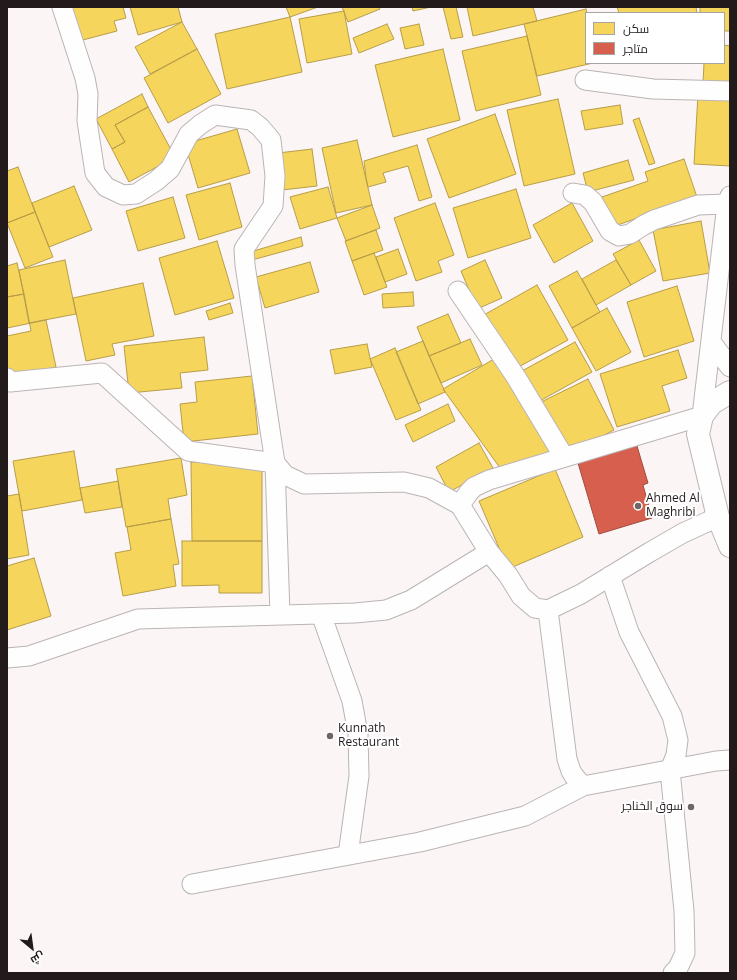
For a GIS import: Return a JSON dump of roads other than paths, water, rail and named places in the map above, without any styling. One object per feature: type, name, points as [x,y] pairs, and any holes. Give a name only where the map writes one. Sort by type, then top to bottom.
[{"type":"street","points":[[62,7],[85,78],[88,94],[87,121],[95,173],[106,187],[123,195],[136,194],[156,181],[170,168],[189,134],[215,115],[251,120],[260,127],[271,140],[275,176],[273,206],[244,249],[245,265],[275,463],[280,615]]},
{"type":"street","points":[[585,80],[653,89],[730,91]]},
{"type":"street","points":[[573,193],[585,195],[593,202],[610,231],[619,236],[630,234],[654,220],[698,205],[729,200],[702,416],[698,434],[718,517],[730,546]]},
{"type":"street","points":[[458,291],[516,377],[564,457]]},
{"type":"street","points":[[711,342],[730,368]]},
{"type":"street","points":[[7,378],[10,382],[102,374],[188,451],[275,463],[285,475],[304,484],[404,482],[429,488],[460,505],[489,552],[508,575],[520,596],[535,608],[548,610],[581,594],[650,552],[718,517]]},
{"type":"street","points":[[460,505],[474,487],[489,480],[702,416],[712,403],[730,392]]},
{"type":"street","points":[[7,658],[29,656],[138,620],[355,613],[386,610],[411,600],[489,552]]},
{"type":"street","points":[[610,576],[629,632],[672,716],[678,740],[676,754],[670,770],[684,918],[685,953],[678,968],[673,973]]},
{"type":"street","points":[[548,610],[567,759],[571,771],[583,786]]},
{"type":"street","points":[[321,614],[352,701],[358,734],[359,776],[348,855]]},
{"type":"street","points":[[192,884],[420,842],[525,816],[583,786],[716,760],[730,760]]},
{"type":"place","name":"Ahmed Al Maghribi","points":[[638,506]]},
{"type":"place","name":"Kunnath Restaurant","points":[[330,736]]},
{"type":"place","name":"سوق الخناجر","points":[[691,807]]}]
